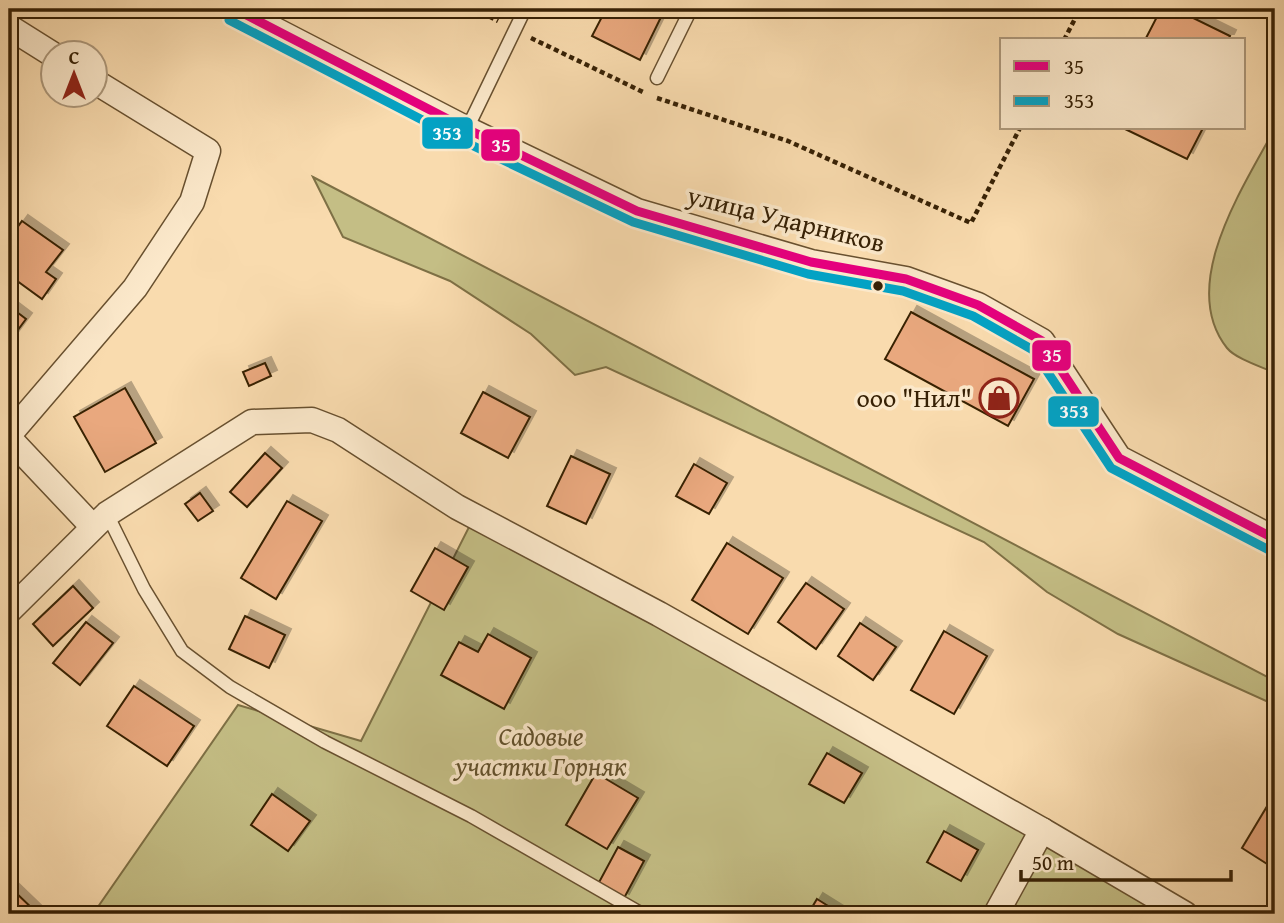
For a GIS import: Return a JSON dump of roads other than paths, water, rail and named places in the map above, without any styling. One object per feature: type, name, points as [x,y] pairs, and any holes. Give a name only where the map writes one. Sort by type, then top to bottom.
[{"type":"street","name":"улица Ударников","points":[[235,9],[467,129],[637,211],[811,262],[906,279],[978,305],[1042,341],[1119,458],[1275,540]]},
{"type":"street","points":[[9,27],[38,45]]},
{"type":"street","points":[[100,521],[9,437],[135,288],[192,202],[208,151],[108,89]]},
{"type":"street","points":[[9,611],[100,521],[253,422],[312,420],[338,430],[457,507],[659,614],[1042,830],[1185,914]]},
{"type":"street","points":[[996,914],[1042,830]]},
{"type":"lane","points":[[467,129],[525,9]]},
{"type":"lane","points":[[657,78],[691,9]]},
{"type":"lane","points":[[100,521],[181,651],[229,687],[325,742],[471,816],[642,914]]},
{"type":"place","name":"ооо \"Нил\"","points":[[999,398]]},
{"type":"park label","name":"Садовые участки Горняк","points":[[541,751]]}]
